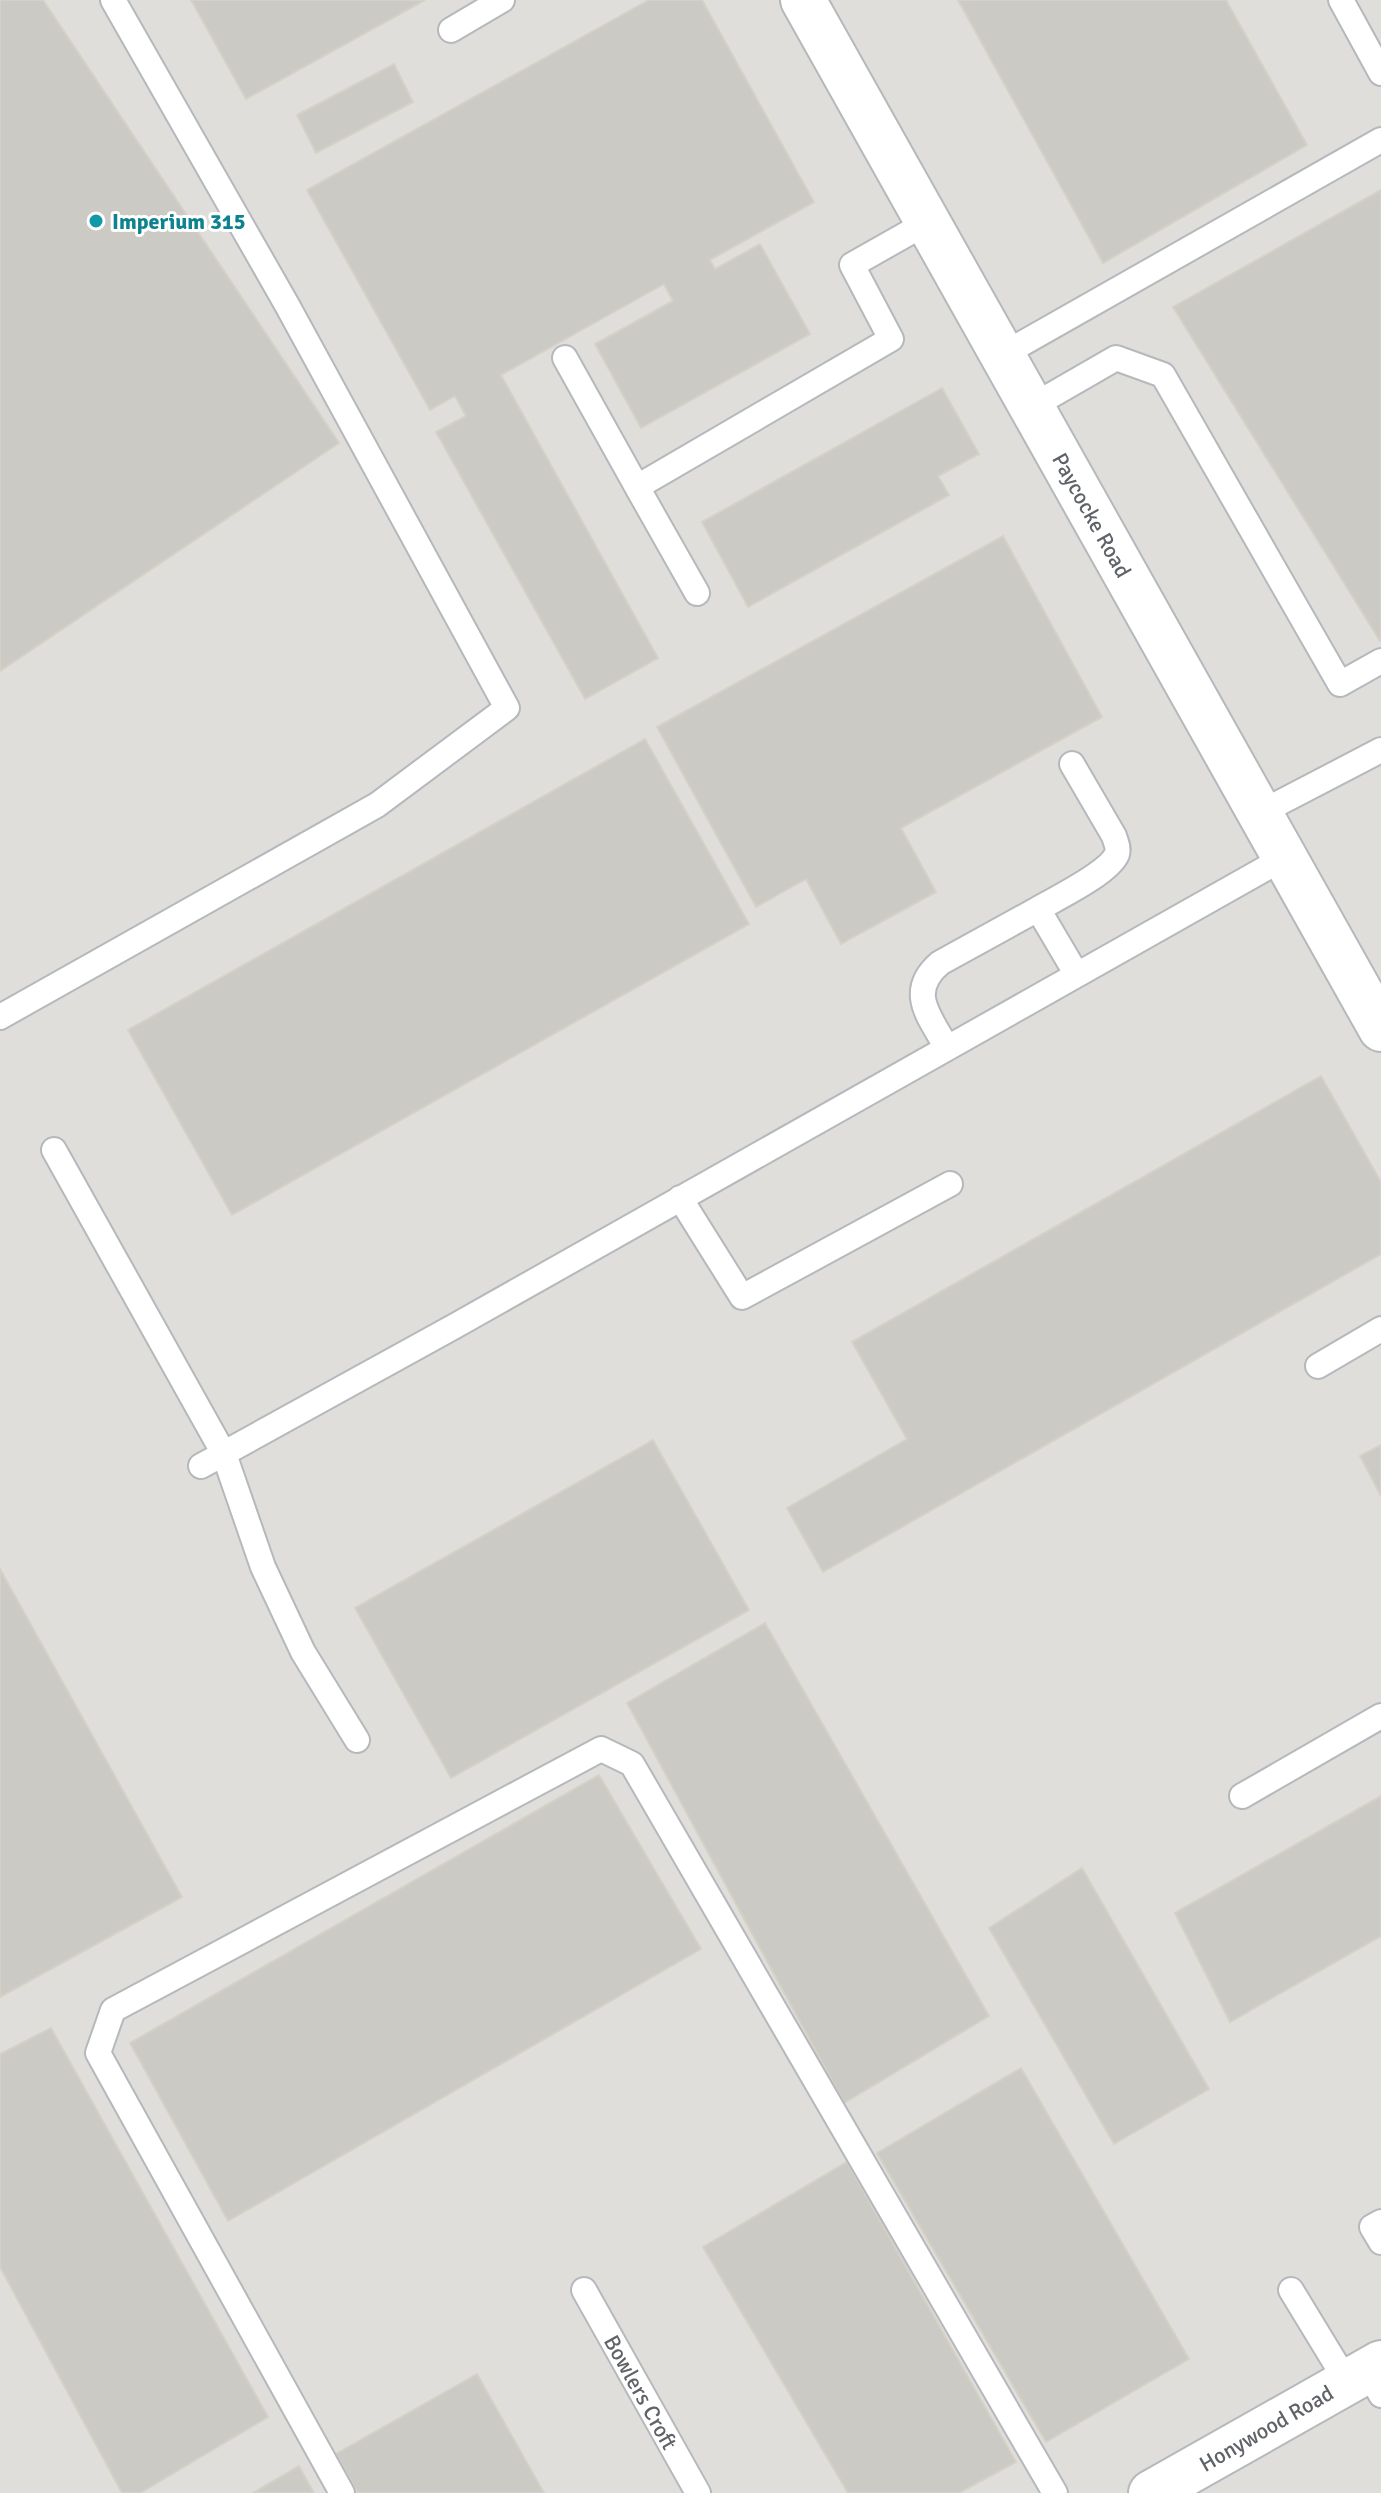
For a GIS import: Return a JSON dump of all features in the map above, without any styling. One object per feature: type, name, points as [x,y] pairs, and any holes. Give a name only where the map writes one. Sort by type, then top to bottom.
[{"type":"street","name":"Paycocke Road","points":[[803,0],[1381,1029]]},
{"type":"street","name":"Honywood Road","points":[[1151,2493],[1369,2378]]},
{"type":"lane","points":[[0,1017],[377,805],[507,708],[287,305],[113,0]]},
{"type":"lane","points":[[451,30],[502,0]]},
{"type":"lane","points":[[1341,0],[1381,73]]},
{"type":"lane","points":[[1002,355],[1381,140]]},
{"type":"lane","points":[[637,487],[891,339],[852,265],[928,222]]},
{"type":"lane","points":[[565,358],[697,593]]},
{"type":"lane","points":[[1031,407],[1116,358],[1163,375],[1340,684],[1381,661]]},
{"type":"lane","points":[[1260,813],[1381,750]]},
{"type":"lane","points":[[947,1048],[923,1004],[921,987],[929,972],[1104,869],[1116,857],[1118,847],[1114,836],[1072,764]]},
{"type":"lane","points":[[201,1466],[1284,858]]},
{"type":"lane","points":[[1038,909],[1077,975]]},
{"type":"lane","points":[[54,1150],[224,1454],[263,1567],[303,1652],[357,1740]]},
{"type":"lane","points":[[680,1198],[742,1297],[950,1184]]},
{"type":"lane","points":[[1318,1366],[1381,1329]]},
{"type":"lane","points":[[1242,1796],[1381,1716]]},
{"type":"lane","points":[[342,2493],[98,2053],[113,2010],[601,1749],[632,1764],[1055,2493]]},
{"type":"lane","points":[[1381,2222],[1372,2227],[1381,2242]]},
{"type":"lane","name":"Bowlers Croft","points":[[584,2290],[698,2493]]},
{"type":"lane","points":[[1291,2290],[1369,2378]]},
{"type":"shaded area","points":[[0,0],[1381,0],[1381,2493],[0,2493]]},
{"type":"building","name":"Imperium 315","points":[[0,0],[43,0],[339,443],[0,671]]},
{"type":"building","points":[[191,0],[425,0],[246,99]]},
{"type":"building","points":[[649,0],[702,0],[814,202],[710,260],[715,269],[760,244],[810,334],[641,428],[595,344],[673,301],[664,284],[501,375],[658,658],[585,699],[436,432],[466,416],[455,396],[430,410],[307,190]]},
{"type":"building","points":[[958,0],[1226,0],[1307,145],[1103,263]]},
{"type":"building","points":[[394,64],[413,102],[316,153],[297,115]]},
{"type":"building","points":[[1381,190],[1381,640],[1380,641],[1173,307]]},
{"type":"building","points":[[942,388],[979,454],[938,476],[949,495],[748,607],[702,522]]},
{"type":"building","points":[[1003,536],[1102,717],[901,828],[936,892],[841,944],[806,879],[756,907],[657,727]]},
{"type":"building","points":[[645,739],[749,924],[232,1215],[128,1030]]},
{"type":"building","points":[[1321,1076],[1381,1182],[1381,1254],[823,1572],[787,1508],[907,1439],[852,1342]]},
{"type":"building","points":[[653,1440],[749,1610],[451,1778],[355,1608]]},
{"type":"building","points":[[1381,1445],[1381,1496],[1360,1456]]},
{"type":"building","points":[[0,1569],[182,1897],[0,1997]]},
{"type":"building","points":[[765,1623],[989,2016],[844,2103],[627,1703]]},
{"type":"building","points":[[599,1775],[701,1949],[228,2221],[130,2043]]},
{"type":"building","points":[[1381,1796],[1381,1936],[1230,2022],[1175,1913]]},
{"type":"building","points":[[1082,1868],[1209,2089],[1114,2144],[989,1928]]},
{"type":"building","points":[[51,2028],[268,2417],[140,2493],[122,2493],[0,2267],[0,2054]]},
{"type":"building","points":[[1021,2068],[1189,2359],[1046,2442],[877,2153]]},
{"type":"building","points":[[847,2162],[1016,2462],[959,2493],[848,2493],[703,2247]]},
{"type":"building","points":[[477,2374],[544,2493],[358,2493],[336,2454]]},
{"type":"building","points":[[299,2466],[314,2493],[253,2493]]},
{"type":"place","name":"Imperium 315","points":[[96,221]]}]
